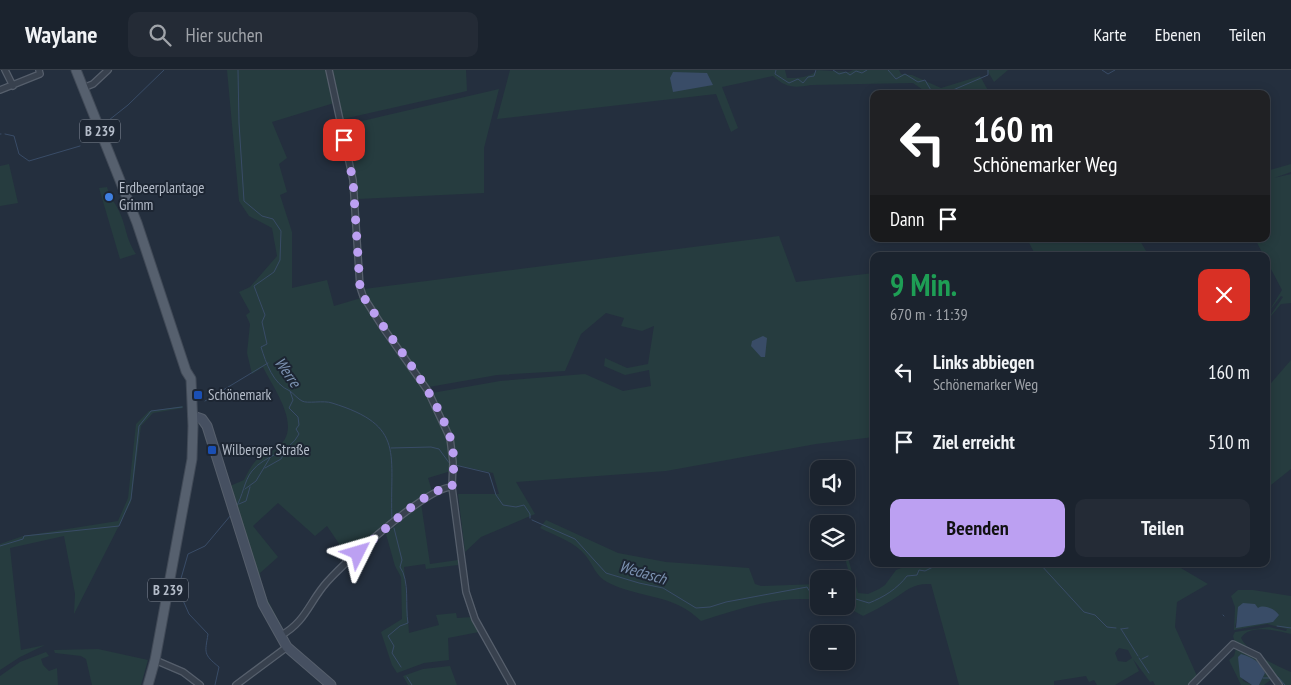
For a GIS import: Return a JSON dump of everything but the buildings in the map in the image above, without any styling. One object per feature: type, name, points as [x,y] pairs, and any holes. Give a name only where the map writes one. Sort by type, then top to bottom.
[{"type":"main road","name":"B 239","points":[[76,70],[129,202],[186,371],[192,382],[193,448],[155,660],[148,685]]},
{"type":"street","points":[[5,70],[13,86]]},
{"type":"street","points":[[0,90],[40,74],[38,70]]},
{"type":"street","points":[[83,88],[92,84],[108,70]]},
{"type":"street","points":[[329,70],[353,180],[360,287],[363,296],[384,329],[428,391],[445,426],[452,446],[452,487],[460,538],[463,576],[469,605],[483,635],[512,685]]},
{"type":"street","points":[[193,416],[202,419],[207,426],[259,594],[280,636],[287,647],[331,685]]},
{"type":"street","points":[[280,636],[300,623],[327,582],[416,502],[444,488],[452,487]]},
{"type":"street","points":[[1192,685],[1233,644],[1258,656],[1279,685]]},
{"type":"street","points":[[236,685],[287,647]]},
{"type":"street","points":[[155,660],[183,672],[200,685]]},
{"type":"green space","points":[[227,70],[327,70],[334,103],[272,122],[287,158],[279,164],[287,192],[280,195],[292,232],[292,288],[327,280],[334,306],[361,298],[380,331],[423,389],[449,441],[451,471],[428,478],[432,491],[418,500],[348,557],[327,526],[315,536],[278,503],[253,526],[278,557],[260,573],[262,589],[284,631],[280,631],[264,598],[230,486],[244,480],[257,460],[277,448],[285,440],[288,430],[284,409],[274,387],[263,367],[252,374],[247,353],[250,324],[246,315],[250,312],[239,292],[250,287],[277,256],[272,228],[249,216],[239,201]]},
{"type":"green space","points":[[332,70],[466,70],[467,91],[343,119]]},
{"type":"green space","points":[[510,70],[785,70],[787,78],[799,78],[818,70],[849,72],[853,70],[899,70],[901,74],[912,75],[941,88],[980,76],[988,90],[923,90],[913,83],[795,87],[782,83],[773,76],[722,87],[738,128],[731,132],[716,94],[497,119]]},
{"type":"green space","points":[[987,70],[1008,70],[994,82]]},
{"type":"green space","points":[[499,89],[484,148],[484,193],[358,199],[345,125]]},
{"type":"green space","points":[[9,164],[18,203],[0,206],[0,166]]},
{"type":"green space","points":[[1291,164],[1291,172],[1274,178],[1291,174],[1291,303],[1281,304],[1270,317],[1283,297],[1281,296],[1270,310],[1282,290],[1270,267],[1270,252],[1262,252],[1257,242],[1270,242],[1270,170]]},
{"type":"green space","points":[[107,187],[136,254],[120,259],[99,188]]},
{"type":"green space","points":[[779,236],[796,282],[870,273],[870,437],[816,444],[666,471],[516,482],[535,514],[481,537],[465,552],[458,494],[499,494],[493,473],[455,465],[454,441],[432,393],[500,381],[585,374],[623,391],[651,386],[649,370],[625,375],[604,366],[605,358],[627,368],[648,364],[654,326],[642,331],[621,326],[624,318],[606,313],[581,334],[565,371],[497,375],[429,387],[387,331],[364,289]]},
{"type":"green space","points":[[1029,242],[1141,242],[1147,252],[1034,252]]},
{"type":"green space","points":[[1291,360],[1291,469],[1270,486],[1270,384]]},
{"type":"green space","points":[[183,406],[183,408],[153,413],[141,426],[131,502],[74,614],[75,594],[64,536],[10,548],[21,650],[45,645],[20,657],[0,670],[0,544],[23,536],[118,521],[128,498],[136,424],[149,411]]},
{"type":"green space","points":[[421,503],[430,564],[458,560],[458,565],[426,569],[425,564],[404,567],[409,633],[439,625],[436,615],[456,613],[457,618],[473,617],[479,632],[448,638],[449,660],[424,663],[397,673],[392,665],[381,632],[402,619],[401,577],[395,566],[386,534]]},
{"type":"green space","points":[[546,520],[618,553],[666,562],[749,568],[755,584],[761,586],[810,584],[810,599],[774,601],[701,621],[679,605],[607,582],[600,577],[582,551],[540,528]]},
{"type":"green space","points":[[845,560],[849,560],[851,570],[848,570]]},
{"type":"green space","points":[[904,567],[1179,567],[1208,584],[1177,602],[1175,627],[1197,676],[1188,685],[1155,685],[1153,681],[1150,682],[1133,659],[1139,671],[1115,685],[1097,685],[1094,680],[1089,682],[1086,676],[1054,681],[1054,685],[959,685],[931,584],[910,588],[863,616],[855,612],[855,582],[858,593],[868,594],[885,585],[896,570]],"holes":[[[1119,648],[1128,650],[1132,658],[1126,662],[1118,661],[1115,653]]]},
{"type":"green space","points":[[1238,590],[1253,590],[1291,596],[1291,634],[1257,629],[1245,633],[1241,638],[1256,654],[1291,672],[1291,685],[1281,685],[1267,664],[1235,643],[1233,636],[1235,632],[1269,627],[1286,631],[1287,629],[1267,624],[1234,630],[1235,607],[1231,596]],"holes":[[[1252,604],[1257,608],[1269,610],[1273,622],[1235,627],[1237,618]]]},
{"type":"green space","points":[[1236,648],[1257,657],[1272,679],[1264,685],[1259,685],[1265,673],[1263,666],[1240,664],[1243,681],[1252,685],[1241,685],[1229,660],[1234,656]]},
{"type":"green space","points":[[98,649],[148,660],[141,685],[92,685],[86,659],[81,656],[55,653],[54,650]]},
{"type":"green space","points":[[46,652],[49,656],[41,659],[43,665],[49,671],[57,668],[58,685],[0,685],[0,676],[20,662]]},
{"type":"green space","points":[[450,666],[457,685],[408,685],[403,676],[423,669]]},
{"type":"water","points":[[673,72],[707,73],[713,85],[673,92],[670,78]]},
{"type":"water","points":[[763,336],[767,338],[765,357],[761,357],[751,346],[752,341]]},
{"type":"water","points":[[1243,603],[1255,604],[1258,608],[1269,608],[1279,615],[1273,622],[1236,628],[1238,607]]},
{"type":"water","points":[[1241,654],[1256,660],[1263,669],[1265,673],[1259,685],[1252,685],[1240,677],[1238,657]]},
{"type":"waterway","points":[[104,124],[128,105],[164,70]]},
{"type":"waterway","name":"Werre","points":[[236,507],[252,471],[263,461],[290,446],[299,434],[296,429],[299,425],[298,417],[289,408],[293,400],[290,391],[284,388],[275,378],[261,347],[267,344],[262,322],[265,315],[254,286],[274,272],[280,260],[281,231],[273,219],[262,216],[244,201],[238,70]]},
{"type":"waterway","points":[[776,70],[775,74],[789,83],[798,79],[803,83],[808,77],[814,76],[816,70]]},
{"type":"waterway","points":[[833,70],[839,74],[846,72],[850,75],[856,71],[862,73],[867,70]]},
{"type":"waterway","points":[[888,70],[896,79],[905,74],[918,82],[925,80],[931,90]]},
{"type":"waterway","points":[[953,90],[988,75],[988,70]]},
{"type":"waterway","points":[[1102,70],[1108,74],[1115,70]]},
{"type":"waterway","points":[[85,142],[93,138],[92,129]]},
{"type":"waterway","points":[[5,134],[14,136],[19,154],[29,161],[80,146]]},
{"type":"waterway","points":[[205,401],[268,363]]},
{"type":"waterway","points":[[290,391],[304,402],[329,402],[356,412],[373,422],[383,433],[389,445],[391,460],[392,520]]},
{"type":"waterway","points":[[0,546],[23,539],[24,536],[119,526],[131,499],[139,426],[151,411],[182,407]]},
{"type":"waterway","name":"Wedasch","points":[[391,448],[431,447],[439,449],[450,464]]},
{"type":"waterway","points":[[265,468],[281,459],[286,450]]},
{"type":"waterway","points":[[245,489],[256,481],[271,456]]},
{"type":"waterway","name":"Wedasch","points":[[455,465],[489,473],[496,495],[503,505],[516,507],[524,505],[530,514],[530,518]]},
{"type":"waterway","points":[[239,504],[246,501],[250,487]]},
{"type":"waterway","name":"Werre","points":[[215,685],[219,667],[206,653],[208,634],[189,614],[178,589],[188,554],[205,546],[231,515]]},
{"type":"waterway","name":"Wedasch","points":[[532,520],[575,539],[606,573],[663,588],[696,608],[710,607],[726,602],[807,587],[810,592]]},
{"type":"waterway","points":[[394,528],[402,560],[400,567],[405,579],[408,623],[400,626],[388,636],[394,646],[392,653],[401,667]]},
{"type":"waterway","name":"Wedasch","points":[[855,599],[869,603],[890,592],[907,576],[917,575],[919,570],[925,571],[933,567]]},
{"type":"waterway","name":"Wedasch","points":[[1043,567],[1084,612],[1095,615],[1107,627],[1116,628]]},
{"type":"waterway","name":"Wedasch","points":[[1277,626],[1291,628]]},
{"type":"waterway","name":"Wedasch","points":[[1121,629],[1128,628]]},
{"type":"waterway","points":[[1121,629],[1138,656]]},
{"type":"waterway","points":[[1213,669],[1229,653]]},
{"type":"waterway","points":[[1142,659],[1148,656]]},
{"type":"waterway","points":[[1139,658],[1149,673]]},
{"type":"waterway","points":[[1197,685],[1209,672]]},
{"type":"waterway","points":[[407,677],[412,685]]},
{"type":"waterway","points":[[1278,677],[1285,685]]},
{"type":"waterway","points":[[1263,678],[1270,678]]},
{"type":"place","name":"Erdbeerplantage Grimm","points":[[109,197]]},
{"type":"place","name":"Schönemark","points":[[198,395]]},
{"type":"place","name":"Wilberger Straße","points":[[212,450]]},
{"type":"route","points":[[344,140],[353,180],[360,287],[363,296],[428,391],[450,438],[453,462],[452,487],[444,488],[416,502],[358,553]]}]
